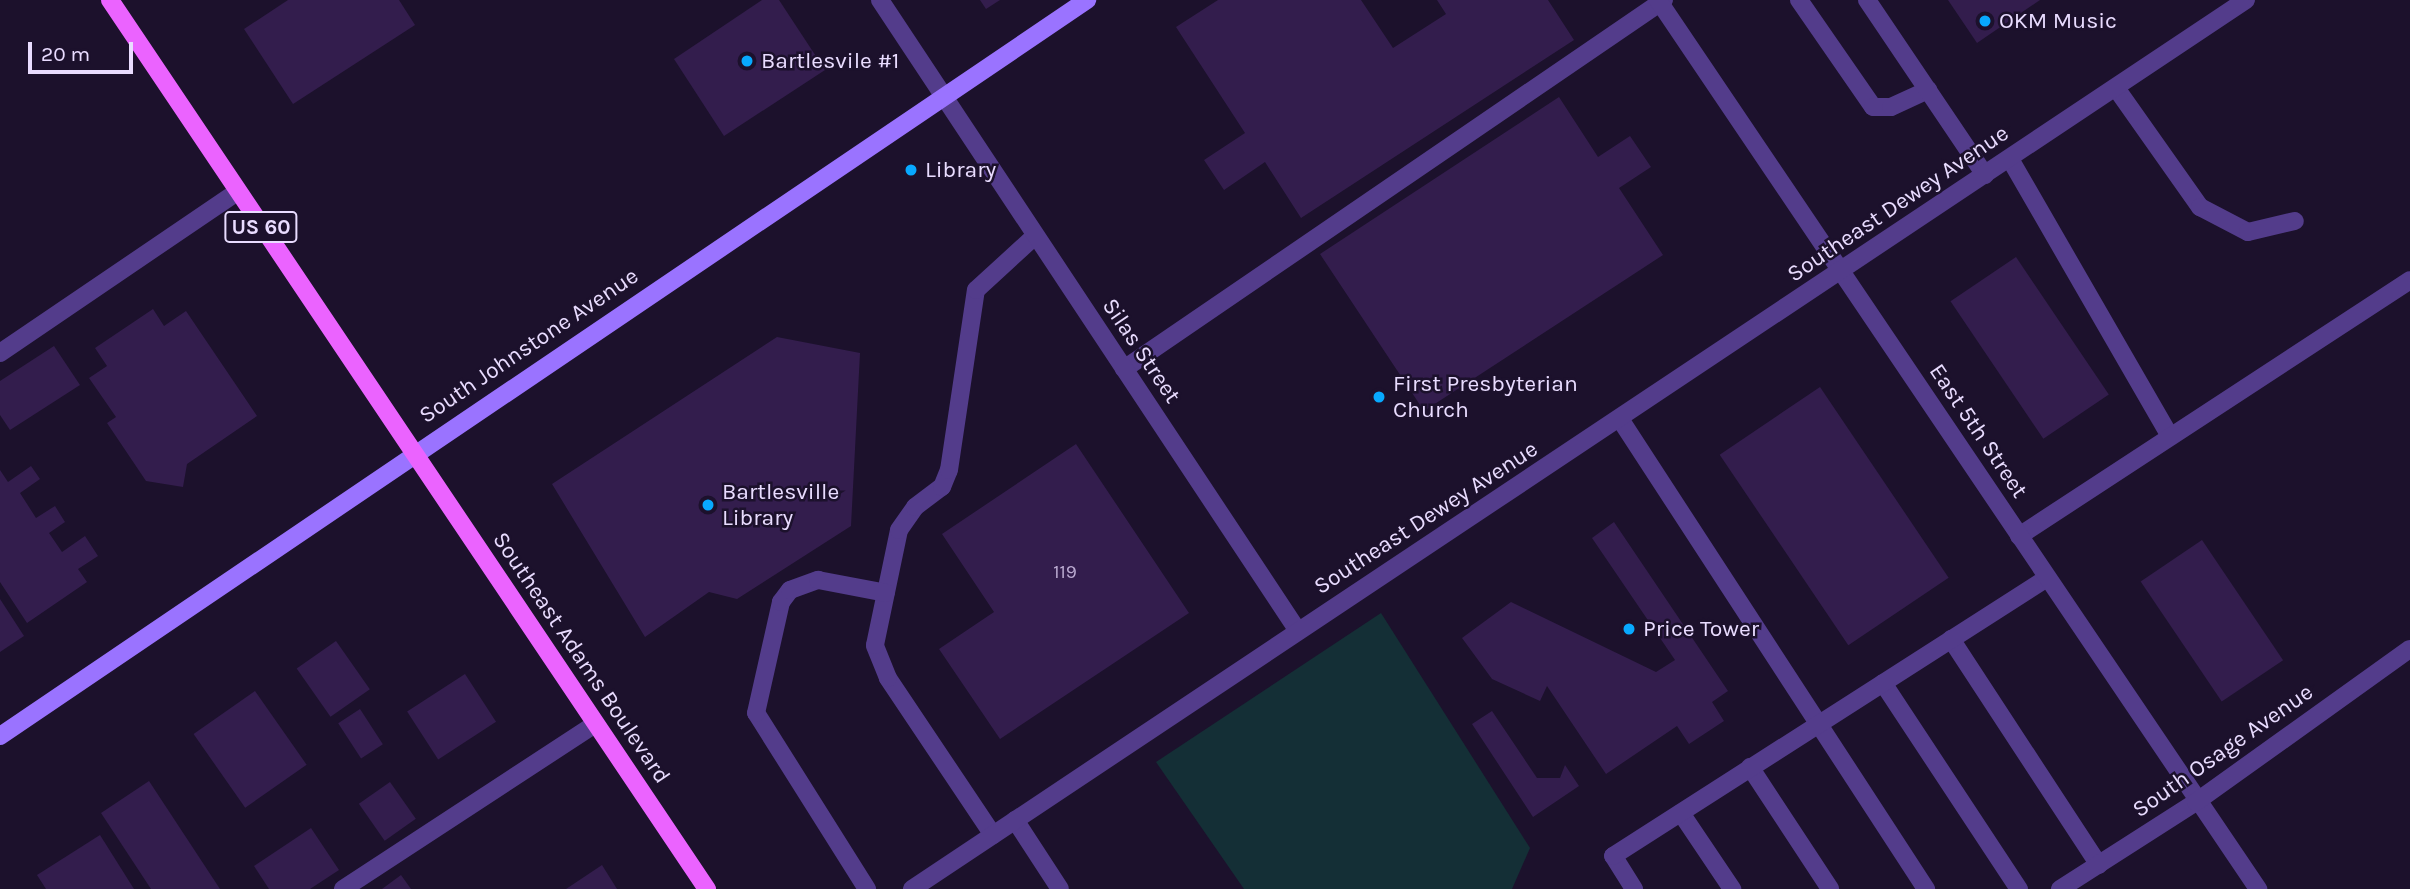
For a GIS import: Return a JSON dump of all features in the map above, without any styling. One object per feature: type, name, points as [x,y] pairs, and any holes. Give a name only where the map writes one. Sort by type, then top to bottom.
[{"type":"main road","name":"US 60","points":[[110,0],[237,192],[416,452]]},
{"type":"main road","name":"Southeast Adams Boulevard","points":[[416,452],[594,725],[706,889]]},
{"type":"street","name":"Silas Street","points":[[880,0],[1298,631]]},
{"type":"street","name":"South Johnstone Avenue","points":[[0,736],[1087,0]]},
{"type":"street","points":[[1799,0],[1873,107],[1891,107],[1928,90]]},
{"type":"street","points":[[1867,0],[1985,175]]},
{"type":"street","name":"Southeast Dewey Avenue","points":[[912,889],[2246,0]]},
{"type":"street","points":[[1124,369],[1660,1]]},
{"type":"street","name":"East 5th Street","points":[[1660,1],[2196,802],[2258,889]]},
{"type":"street","points":[[2116,88],[2200,207],[2248,232],[2295,220]]},
{"type":"street","points":[[2010,159],[2170,436]]},
{"type":"street","points":[[0,353],[237,192]]},
{"type":"street","points":[[993,835],[888,678],[875,645],[900,530],[915,507],[942,487],[949,470],[976,290],[1035,236]]},
{"type":"street","points":[[2019,536],[2410,279]]},
{"type":"street","points":[[1620,419],[1926,889]]},
{"type":"street","points":[[1634,889],[1613,856],[2047,578]]},
{"type":"street","points":[[867,889],[762,732],[756,713],[781,602],[790,590],[818,580],[886,593]]},
{"type":"street","points":[[1951,639],[2099,864]]},
{"type":"street","name":"South Osage Avenue","points":[[2060,889],[2196,802],[2410,649]]},
{"type":"street","points":[[1883,683],[2019,889]]},
{"type":"street","points":[[343,889],[594,725]]},
{"type":"street","points":[[1750,767],[1830,889]]},
{"type":"street","points":[[1681,813],[1732,889]]},
{"type":"street","points":[[1015,820],[1060,889]]},
{"type":"green space","points":[[1381,613],[1530,848],[1512,889],[1244,889],[1156,762]]},
{"type":"building","points":[[288,0],[399,0],[415,25],[293,104],[244,29]]},
{"type":"building","points":[[762,0],[779,0],[825,70],[724,136],[674,59]]},
{"type":"building","points":[[980,0],[1000,0],[986,9]]},
{"type":"building","points":[[1218,0],[1361,0],[1393,48],[1446,14],[1437,0],[1548,0],[1574,40],[1301,218],[1265,162],[1224,190],[1204,160],[1245,133],[1176,27]]},
{"type":"building","name":"OKM Music","points":[[1948,0],[2040,0],[1977,43]]},
{"type":"building","points":[[1559,97],[1598,157],[1630,136],[1651,167],[1619,188],[1663,255],[1424,411],[1320,254]]},
{"type":"building","points":[[2016,257],[2109,395],[2043,439],[1951,301]]},
{"type":"building","points":[[153,309],[164,326],[186,311],[257,416],[187,464],[183,487],[146,481],[107,423],[116,417],[89,378],[107,366],[95,348]]},
{"type":"building","name":"Bartlesville Library","points":[[777,337],[860,353],[851,526],[737,599],[709,592],[645,637],[552,484]]},
{"type":"building","points":[[54,346],[80,385],[10,430],[0,415],[0,381]]},
{"type":"building","points":[[1820,387],[1949,578],[1848,645],[1720,455]]},
{"type":"building","points":[[1076,444],[1189,613],[1000,739],[939,649],[994,612],[942,534]]},
{"type":"building","points":[[31,466],[40,479],[20,493],[36,518],[55,506],[65,522],[49,533],[62,552],[85,536],[98,556],[78,569],[87,582],[27,623],[0,582],[0,470],[8,482]]},
{"type":"building","points":[[1614,522],[1728,691],[1712,702],[1724,721],[1689,744],[1677,726],[1606,774],[1547,686],[1540,701],[1492,679],[1462,638],[1511,602],[1656,672],[1675,660],[1592,538]]},
{"type":"building","points":[[2202,540],[2283,660],[2222,702],[2141,581]]},
{"type":"building","points":[[0,599],[24,636],[0,652]]},
{"type":"building","points":[[336,641],[370,689],[331,717],[297,669]]},
{"type":"building","points":[[465,674],[496,722],[438,759],[407,712]]},
{"type":"building","points":[[255,691],[307,765],[245,808],[194,734]]},
{"type":"building","points":[[360,709],[383,744],[361,758],[338,723]]},
{"type":"building","points":[[1492,711],[1537,778],[1560,778],[1565,765],[1579,786],[1533,817],[1472,724]]},
{"type":"building","points":[[149,781],[220,889],[151,889],[101,813]]},
{"type":"building","points":[[390,782],[416,819],[385,841],[359,804]]},
{"type":"building","points":[[311,828],[339,870],[310,889],[269,889],[254,866]]},
{"type":"building","points":[[100,835],[134,889],[46,889],[37,875]]},
{"type":"building","points":[[602,865],[617,889],[566,889]]},
{"type":"building","points":[[401,875],[411,889],[382,889]]},
{"type":"place","name":"OKM Music","points":[[1985,21]]},
{"type":"place","name":"Bartlesvile #1","points":[[747,61]]},
{"type":"place","name":"Library","points":[[911,170]]},
{"type":"place","name":"First Presbyterian Church","points":[[1379,397]]},
{"type":"place","name":"Bartlesville Library","points":[[708,505]]},
{"type":"place","name":"Price Tower","points":[[1629,629]]}]
